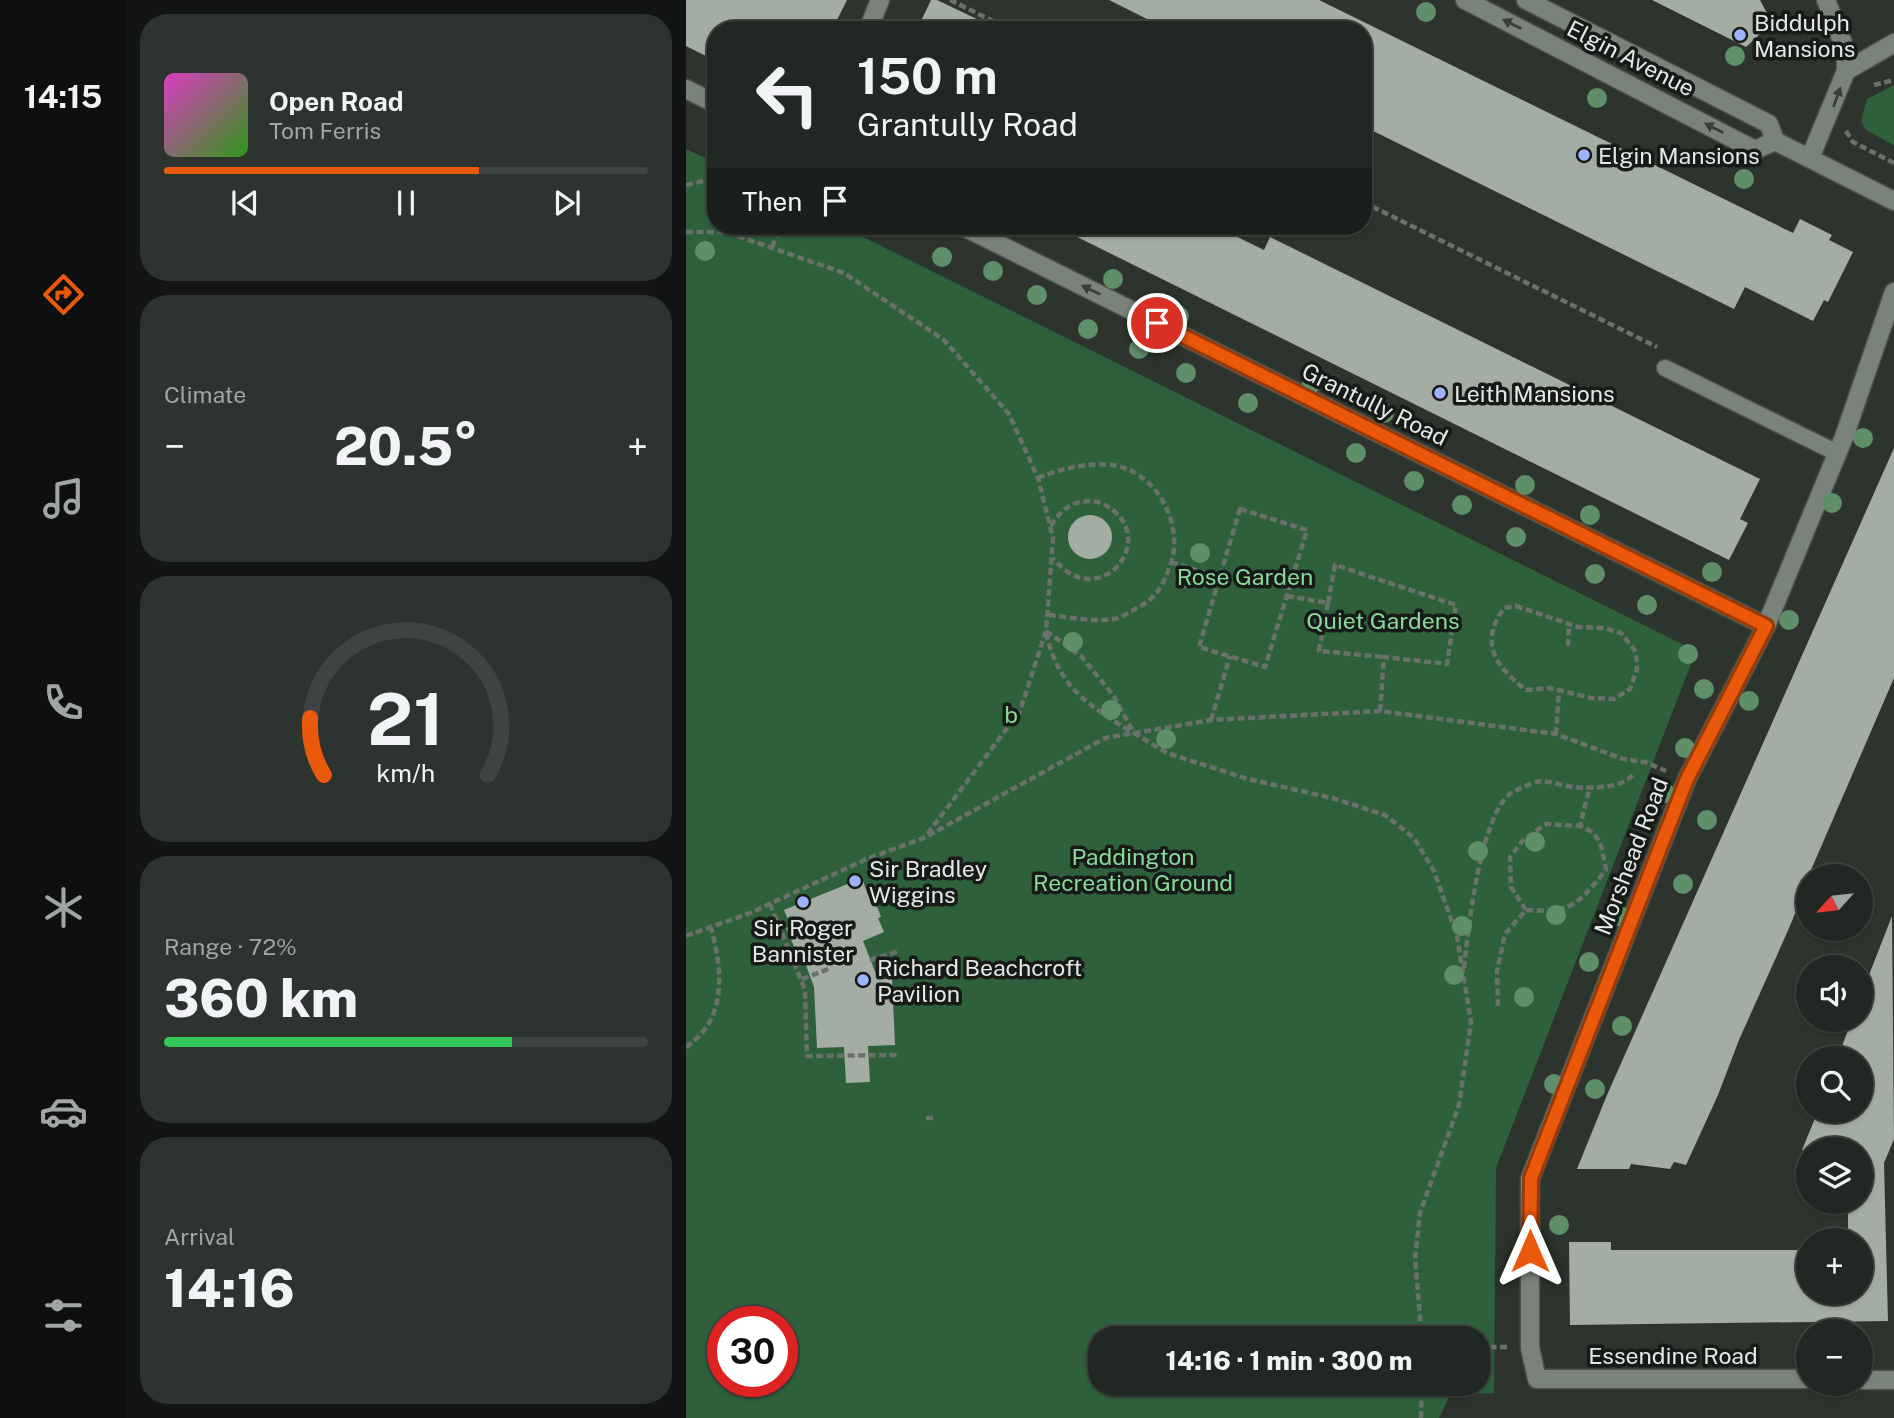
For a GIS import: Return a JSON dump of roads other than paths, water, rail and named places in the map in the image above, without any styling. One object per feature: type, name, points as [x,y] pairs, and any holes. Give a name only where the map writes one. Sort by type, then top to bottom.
[{"type":"street","points":[[872,21],[880,0]]},
{"type":"street","name":"Elgin Avenue","points":[[1465,0],[1755,150],[1775,141]]},
{"type":"street","name":"Elgin Avenue","points":[[1526,0],[1769,124],[1775,141],[1894,201]]},
{"type":"street","points":[[1810,158],[1846,71],[1846,51],[1826,0]]},
{"type":"street","points":[[1846,71],[1894,43]]},
{"type":"street","points":[[686,89],[707,100]]},
{"type":"street","name":"Grantully Road","points":[[980,235],[1766,626]]},
{"type":"street","name":"Morshead Road","points":[[1538,1379],[1530,1348],[1531,1178],[1687,779],[1766,626],[1837,453],[1894,292]]},
{"type":"street","name":"Essendine Road","points":[[1538,1379],[1796,1379]]},
{"type":"street","points":[[1873,1380],[1894,1380]]},
{"type":"lane","points":[[1665,368],[1837,453]]},
{"type":"place","name":"Biddulph Mansions","points":[[1740,35]]},
{"type":"place","name":"Elgin Mansions","points":[[1584,155]]},
{"type":"place","name":"Leith Mansions","points":[[1440,393]]},
{"type":"place","name":"Sir Bradley Wiggins","points":[[855,881]]},
{"type":"place","name":"Sir Roger Bannister","points":[[803,902]]},
{"type":"place","name":"Richard Beachcroft Pavilion","points":[[863,980]]},
{"type":"park label","name":"Rose Garden","points":[[1245,576]]},
{"type":"park label","name":"Quiet Gardens","points":[[1383,620]]},
{"type":"park label","name":"b","points":[[1011,714]]},
{"type":"park label","name":"Paddington Recreation Ground","points":[[1133,869]]}]
